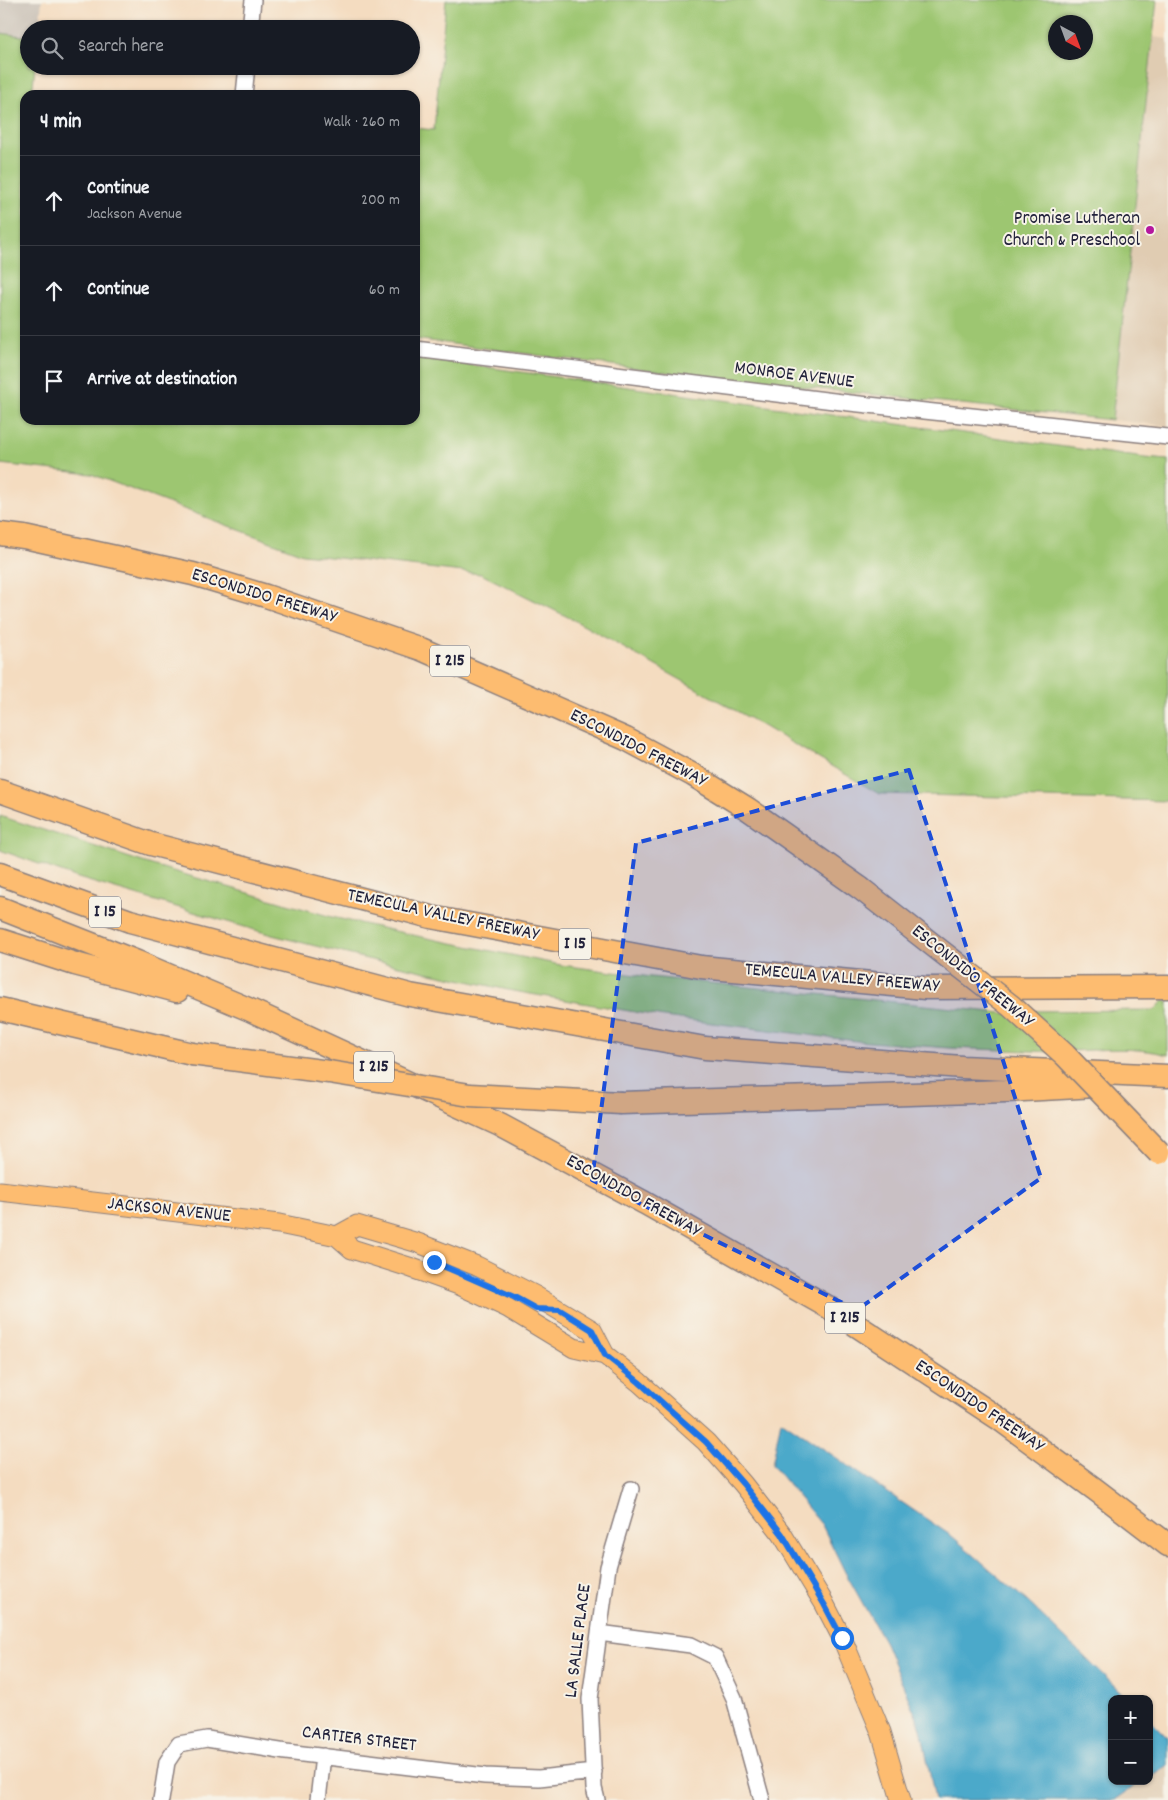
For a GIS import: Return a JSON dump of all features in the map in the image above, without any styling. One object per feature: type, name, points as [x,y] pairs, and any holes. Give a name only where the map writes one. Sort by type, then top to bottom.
[{"type":"highway","name":"ESCONDIDO FREEWAY","points":[[0,534],[24,537],[193,574],[275,598],[421,649],[626,740],[693,775],[756,814],[860,888],[1011,1006],[1065,1055],[1163,1158]]},
{"type":"highway","name":"TEMECULA VALLEY FREEWAY","points":[[0,791],[151,844],[431,917],[701,967],[925,988],[1168,987]]},
{"type":"highway","name":"I 15","points":[[0,874],[130,921],[410,995],[705,1048],[962,1067],[1168,1076]]},
{"type":"highway","points":[[0,908],[138,962],[248,1009]]},
{"type":"highway","points":[[0,940],[75,964],[248,1009]]},
{"type":"highway","points":[[0,1009],[192,1054],[329,1072],[470,1095],[621,1103],[1007,1091],[1168,1081]]},
{"type":"highway","name":"ESCONDIDO FREEWAY","points":[[248,1009],[500,1125],[645,1203],[830,1308],[998,1418],[1168,1545]]},
{"type":"main road","name":"JACKSON AVENUE","points":[[0,1191],[279,1224],[337,1236],[352,1249],[459,1285],[508,1308],[574,1348],[605,1355]]},
{"type":"main road","name":"JACKSON AVENUE","points":[[337,1236],[357,1225],[418,1243],[477,1266],[560,1310],[592,1330],[605,1355],[639,1382],[706,1442],[743,1484],[782,1534],[824,1604],[842,1638],[881,1732],[901,1800]]},
{"type":"main road","points":[[409,1267],[422,1260],[434,1262],[514,1297],[536,1309],[560,1310]]},
{"type":"street","points":[[251,20],[253,0]]},
{"type":"street","points":[[244,90],[245,75]]},
{"type":"street","name":"MONROE AVENUE","points":[[420,350],[850,403],[1168,437]]},
{"type":"street","name":"LA SALLE PLACE","points":[[597,1800],[594,1788],[590,1699],[608,1567],[630,1489]]},
{"type":"street","points":[[599,1633],[690,1645],[715,1657],[734,1698],[762,1800]]},
{"type":"street","name":"CARTIER STREET","points":[[161,1800],[167,1762],[180,1744],[207,1739],[323,1756],[485,1776],[539,1778],[594,1772]]},
{"type":"street","points":[[318,1800],[323,1756]]},
{"type":"highlighted area","points":[[909,770],[1041,1178],[857,1310],[592,1180],[636,843]]},
{"type":"shaded area","points":[[0,0],[42,0],[40,20],[20,20],[20,36],[0,33]]},
{"type":"shaded area","name":"Promise Lutheran Church & Preschool","points":[[1154,37],[1168,39],[1168,426],[1112,420]]},
{"type":"shaded area","points":[[1168,1766],[1168,1800],[1115,1800],[1136,1785],[1153,1785],[1153,1775]]},
{"type":"green space","points":[[446,0],[1157,0],[1112,420],[680,374],[420,340],[420,129],[434,130]]},
{"type":"green space","points":[[0,33],[20,36],[20,75],[34,75],[33,90],[20,90],[20,425],[420,425],[420,358],[1168,460],[1168,801],[879,794],[751,719],[572,619],[481,574],[303,554],[91,474],[0,464]]},
{"type":"green space","points":[[0,816],[152,865],[332,917],[561,965],[651,977],[1012,1014],[1055,1052],[950,1048],[857,1041],[664,1017],[513,991],[367,959],[272,935],[78,878],[0,850]]},
{"type":"green space","points":[[1163,1001],[1168,1001],[1168,1055],[1143,1050],[1068,1051],[1019,1011],[1155,1010]]},
{"type":"water","points":[[781,1420],[953,1537],[1028,1602],[1124,1695],[1108,1695],[1108,1785],[1136,1785],[1115,1800],[935,1800],[921,1728],[885,1643],[845,1572],[822,1525],[772,1465]]},
{"type":"water","points":[[1153,1723],[1168,1738],[1168,1766],[1153,1775]]},
{"type":"place","name":"Promise Lutheran Church & Preschool","points":[[1150,230]]},
{"type":"route","points":[[434,1262],[514,1297],[536,1309],[560,1310],[592,1330],[605,1355],[639,1382],[706,1442],[743,1484],[782,1534],[809,1577],[842,1638]]}]
